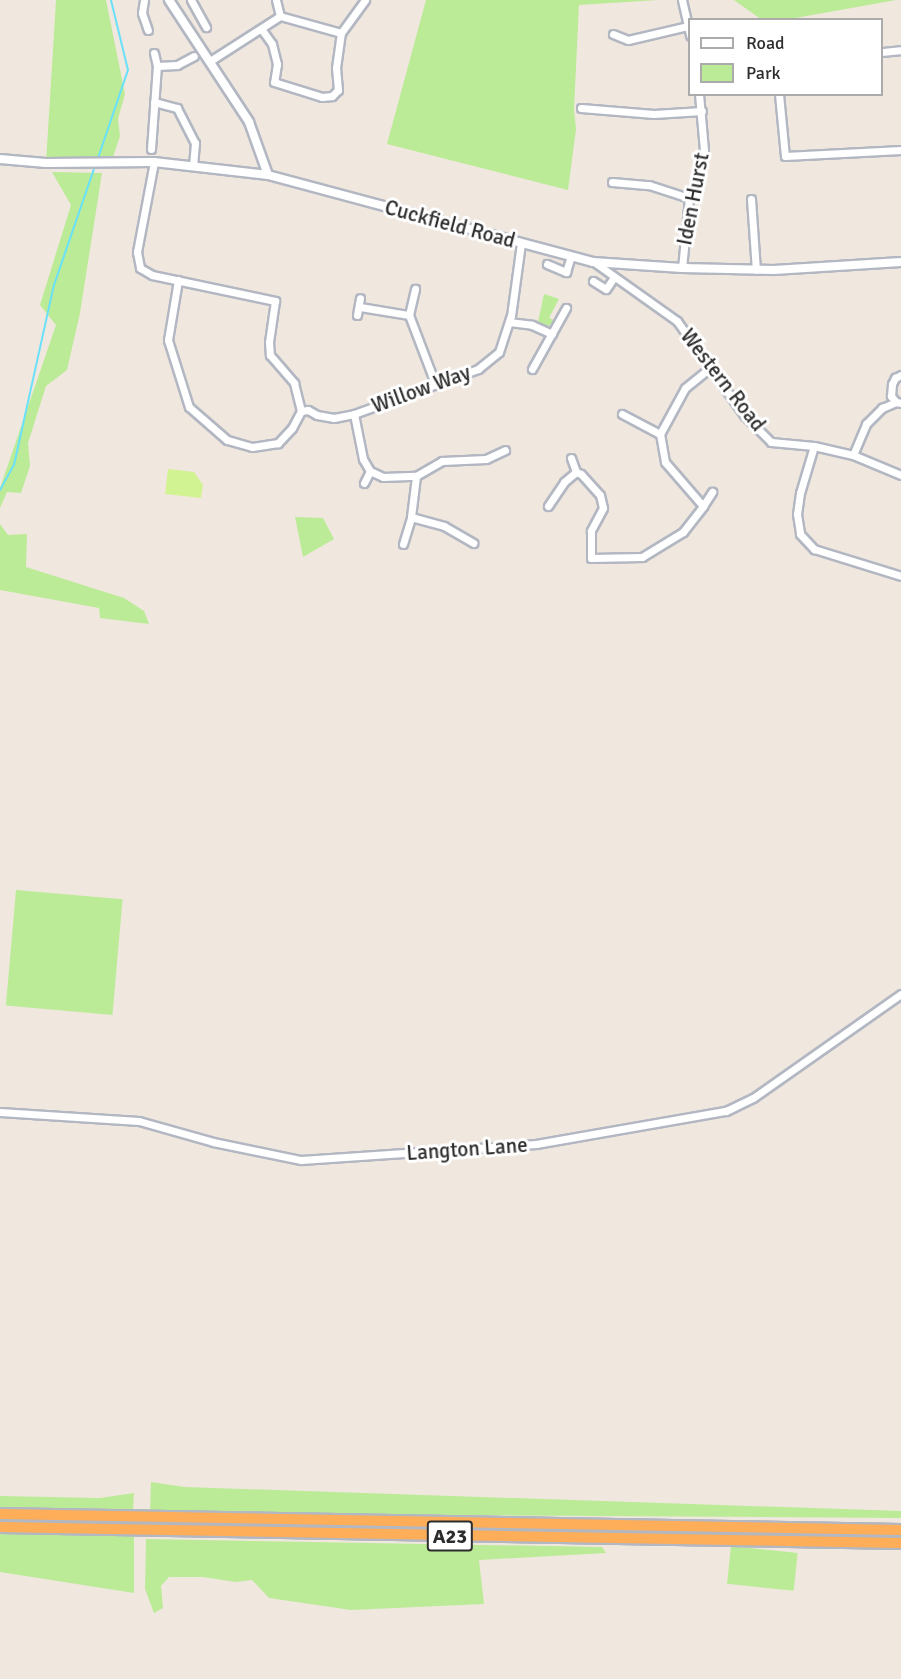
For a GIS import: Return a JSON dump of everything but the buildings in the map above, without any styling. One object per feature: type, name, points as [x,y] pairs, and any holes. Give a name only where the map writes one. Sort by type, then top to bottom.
[{"type":"highway","name":"A23","points":[[0,1514],[901,1530]]},
{"type":"highway","name":"A23","points":[[0,1527],[901,1543]]},
{"type":"street","points":[[144,0],[142,7],[148,30]]},
{"type":"street","points":[[169,0],[249,122],[268,175]]},
{"type":"street","points":[[191,0],[206,27]]},
{"type":"street","points":[[276,0],[280,16]]},
{"type":"street","points":[[262,30],[272,44],[277,63],[274,82],[322,97],[332,96],[338,90],[336,68],[341,33],[365,0]]},
{"type":"street","points":[[613,34],[628,40],[688,26],[682,0]]},
{"type":"street","points":[[210,62],[262,30],[280,16]]},
{"type":"street","points":[[280,16],[341,33]]},
{"type":"street","points":[[883,51],[901,50]]},
{"type":"street","points":[[151,149],[157,66],[154,53]]},
{"type":"street","points":[[157,66],[177,65],[194,56]]},
{"type":"street","name":"Iden Hurst","points":[[682,268],[689,198],[699,175],[704,150],[699,96]]},
{"type":"street","points":[[779,96],[785,156],[901,150]]},
{"type":"street","points":[[154,102],[177,108],[195,142],[193,165]]},
{"type":"street","points":[[581,108],[654,114],[702,111]]},
{"type":"street","name":"Cuckfield Road","points":[[0,159],[46,164],[154,162],[268,175],[593,262],[756,270],[901,262]]},
{"type":"street","points":[[154,162],[137,252],[140,268],[152,275],[178,280],[275,301],[269,342],[270,355],[294,383],[300,411],[292,428],[279,443],[252,447],[227,440],[189,407],[168,340],[178,280]]},
{"type":"street","points":[[612,183],[649,185],[689,198]]},
{"type":"street","points":[[751,199],[756,270]]},
{"type":"street","name":"Willow Way","points":[[300,411],[308,410],[317,415],[334,418],[354,414],[478,369],[498,352],[509,322],[521,243]]},
{"type":"street","points":[[548,264],[566,272],[571,256]]},
{"type":"street","name":"Western Road","points":[[593,262],[677,321],[744,415],[771,442],[814,446],[853,455],[901,475]]},
{"type":"street","points":[[593,281],[606,289],[614,277]]},
{"type":"street","points":[[415,289],[409,315],[435,383]]},
{"type":"street","points":[[360,298],[358,311],[409,315]]},
{"type":"street","points":[[532,369],[566,308]]},
{"type":"street","points":[[509,322],[532,325],[552,334]]},
{"type":"street","points":[[703,506],[665,462],[660,434],[685,388],[711,367]]},
{"type":"street","points":[[899,403],[891,396],[892,384],[895,378],[901,375]]},
{"type":"street","points":[[853,455],[866,424],[882,408],[899,403]]},
{"type":"street","points":[[354,414],[363,459],[370,471],[383,477],[416,476],[442,461],[486,459],[505,450]]},
{"type":"street","points":[[622,414],[660,434]]},
{"type":"street","points":[[814,446],[800,493],[797,514],[800,534],[814,549],[901,576]]},
{"type":"street","points":[[572,458],[576,472],[581,474],[602,500],[603,508],[591,531],[587,558],[634,558],[650,554],[683,532],[712,492]]},
{"type":"street","points":[[364,483],[370,471]]},
{"type":"street","points":[[552,505],[567,478],[576,472]]},
{"type":"street","points":[[404,544],[411,517],[416,476]]},
{"type":"street","points":[[411,517],[444,526],[473,543]]},
{"type":"street","name":"Langton Lane","points":[[0,1112],[139,1121],[213,1142],[301,1160],[536,1144],[726,1111],[753,1098],[901,994]]},
{"type":"green space","points":[[56,0],[106,0],[125,94],[118,119],[120,136],[111,163],[46,163]]},
{"type":"green space","points":[[426,0],[658,0],[579,5],[574,109],[576,129],[568,190],[387,144]]},
{"type":"green space","points":[[734,0],[896,0],[796,18],[759,18]]},
{"type":"green space","points":[[52,172],[102,173],[80,313],[67,370],[46,386],[28,443],[30,466],[21,493],[7,492],[0,508],[0,488],[56,325],[40,305],[71,205]]},
{"type":"green space","points":[[544,294],[559,299],[549,318],[554,320],[549,326],[538,322]]},
{"type":"green space","points":[[168,469],[194,472],[203,485],[201,498],[165,494]]},
{"type":"green space","points":[[295,517],[323,518],[334,539],[303,557]]},
{"type":"green space","points":[[0,524],[8,535],[27,534],[26,567],[124,598],[144,611],[149,624],[100,618],[99,608],[0,590]]},
{"type":"green space","points":[[16,890],[123,899],[112,1015],[6,1006]]},
{"type":"green space","points":[[151,1482],[185,1487],[901,1511],[901,1518],[150,1513]]},
{"type":"green space","points":[[134,1493],[133,1511],[0,1507],[0,1496],[100,1498]]},
{"type":"green space","points":[[0,1533],[134,1536],[134,1593],[0,1572]]},
{"type":"green space","points":[[146,1539],[602,1547],[606,1553],[479,1560],[484,1604],[351,1610],[269,1598],[252,1580],[236,1582],[203,1577],[169,1577],[161,1586],[163,1608],[154,1613],[145,1589]]},
{"type":"green space","points":[[731,1546],[798,1553],[794,1591],[727,1584]]},
{"type":"waterway","points":[[97,161],[128,70],[111,0]]},
{"type":"waterway","points":[[0,490],[14,465],[54,285],[95,166]]}]
